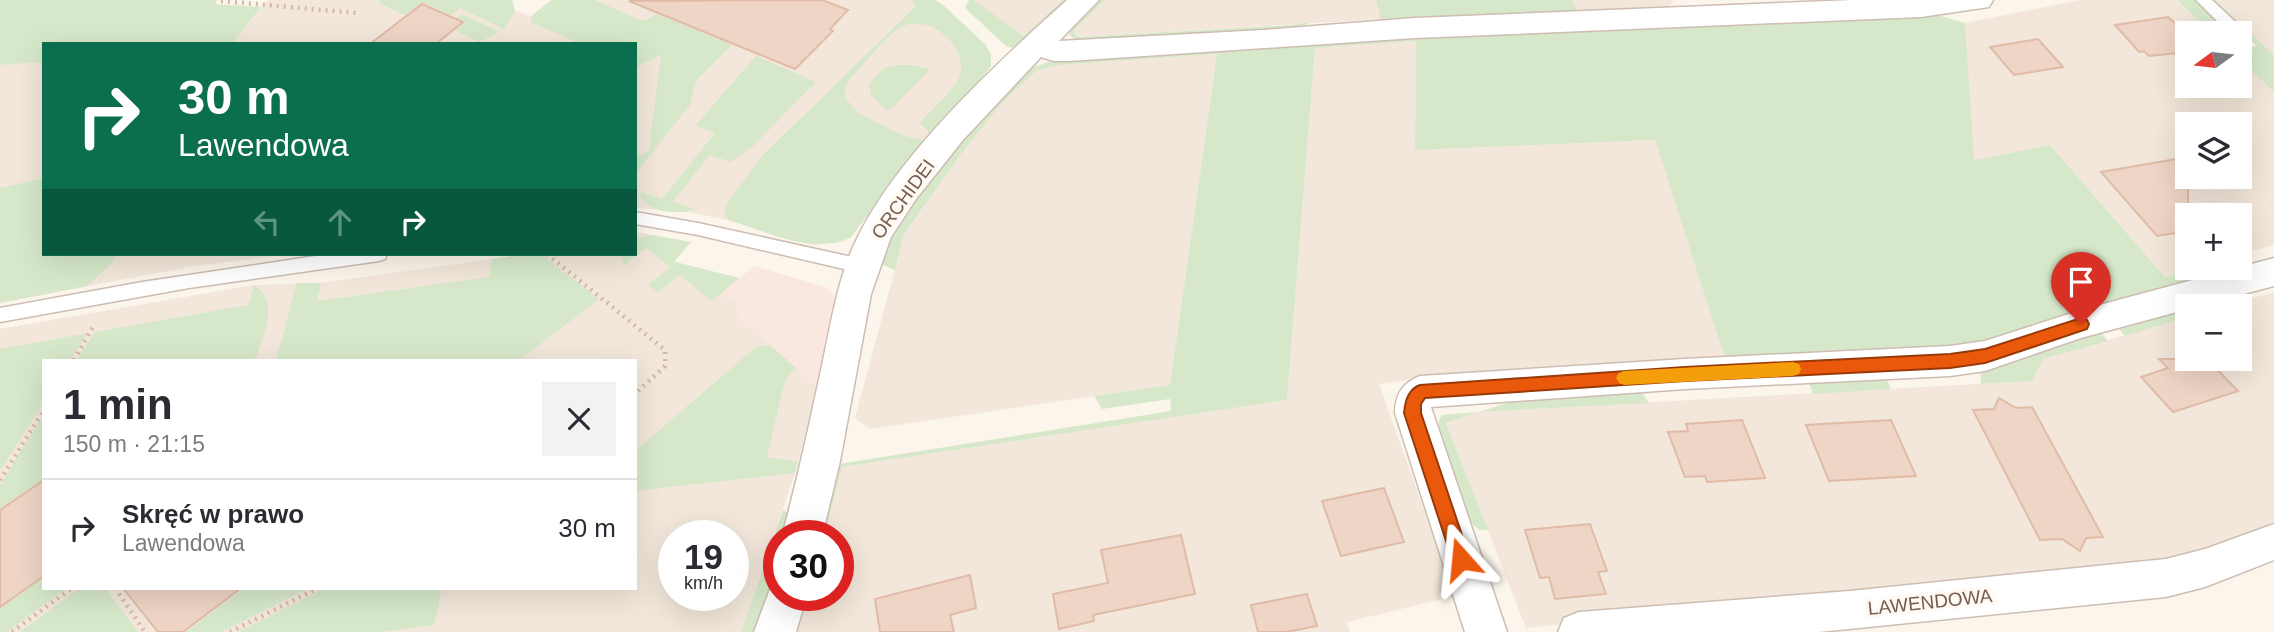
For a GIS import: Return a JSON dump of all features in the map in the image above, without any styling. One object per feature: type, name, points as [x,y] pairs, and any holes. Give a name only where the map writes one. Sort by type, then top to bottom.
[{"type":"street","name":"ORCHIDEI","points":[[806,520],[861,267],[883,220],[948,138],[1036,44],[1085,0]]},
{"type":"street","points":[[1036,44],[1054,51],[1069,51],[1264,40],[1694,8],[1965,1]]},
{"type":"street","points":[[1486,632],[1413,413],[1413,402],[1420,392],[1685,374],[1950,361],[1985,356],[2081,324],[2274,272]]},
{"type":"street","name":"LAWENDOWA","points":[[1580,632],[1864,608],[2166,578],[2205,568],[2274,542]]},
{"type":"street","points":[[775,632],[782,611]]},
{"type":"lane","points":[[2203,0],[2225,21]]},
{"type":"lane","points":[[637,218],[698,229],[861,267]]},
{"type":"lane","points":[[0,315],[200,278],[364,256]]},
{"type":"path","points":[[221,1],[357,13]]},
{"type":"path","points":[[549,256],[665,350],[665,366],[637,392]]},
{"type":"path","points":[[0,480],[42,413]]},
{"type":"path","points":[[12,632],[69,590]]},
{"type":"path","points":[[116,590],[145,632]]},
{"type":"path","points":[[230,632],[314,590]]},
{"type":"shaded area","points":[[267,0],[512,0],[515,11],[531,16],[552,0],[912,0],[916,6],[966,40],[968,86],[851,237],[842,242],[813,245],[728,220],[687,212],[637,208],[637,42],[234,42]]},
{"type":"shaded area","points":[[974,0],[1063,0],[1023,36]]},
{"type":"shaded area","points":[[1105,0],[1376,0],[1381,19],[1078,37],[1072,31]]},
{"type":"shaded area","points":[[1573,0],[1674,0],[1667,9],[1577,12]]},
{"type":"shaded area","points":[[2079,0],[2177,0],[2199,21],[2175,21],[2175,98],[2252,98],[2252,71],[2274,92],[2274,245],[2252,251],[2252,203],[2175,203],[2175,274],[2165,277],[2050,145],[1973,160],[1965,23]]},
{"type":"shaded area","points":[[2215,0],[2274,0],[2274,55],[2252,34],[2252,21],[2238,21]]},
{"type":"shaded area","points":[[1416,41],[1415,150],[1655,140],[1726,358],[1463,372],[1379,384],[1455,596],[1347,622],[1350,632],[797,632],[804,611],[854,611],[854,520],[829,520],[842,467],[1287,400],[1315,48]]},
{"type":"shaded area","points":[[1217,54],[1170,385],[870,429],[855,418],[904,236],[958,158],[1002,103],[1036,71],[1059,65]]},
{"type":"shaded area","points":[[42,62],[42,256],[272,256],[189,267],[0,303],[0,65]]},
{"type":"shaded area","points":[[637,232],[691,242],[673,261],[739,278],[722,294],[737,304],[737,316],[817,387],[795,473],[779,520],[763,520],[763,567],[749,608],[749,520],[658,520],[658,611],[748,611],[741,632],[0,632],[0,329],[254,285],[321,283],[513,256],[637,256]]},
{"type":"shaded area","points":[[754,266],[825,287],[834,295],[836,307],[817,387],[737,316],[737,304],[721,294]]},
{"type":"shaded area","points":[[2274,292],[2274,526],[2181,560],[1526,628],[1446,423],[1479,412],[2031,381],[2043,359],[2175,320],[2175,371],[2252,371],[2252,298]]},
{"type":"green space","points":[[0,0],[217,0],[215,4],[261,7],[234,42],[42,42],[42,62],[0,65]]},
{"type":"green space","points":[[379,0],[512,0],[515,11],[504,29],[460,8],[451,15],[422,2],[405,15],[381,4]]},
{"type":"green space","points":[[552,0],[594,0],[643,21],[658,14],[732,45],[696,81],[690,105],[637,171],[637,157],[649,151],[661,55],[637,67],[637,42],[576,42],[531,22],[531,16]]},
{"type":"green space","points":[[912,0],[936,0],[985,44],[991,54],[991,66],[939,134],[930,134],[920,123],[959,78],[960,60],[956,49],[940,32],[930,26],[908,24],[885,40],[849,80],[845,98],[860,114],[901,135],[930,142],[890,185],[851,237],[821,244],[805,243],[728,220],[726,205],[763,155],[916,6]]},
{"type":"green space","points":[[969,0],[974,0],[1023,36],[1063,0],[1073,0],[1017,49],[1006,46],[965,8]]},
{"type":"green space","points":[[1099,0],[1105,0],[1073,31],[1078,37],[1310,22],[1300,28],[1076,41],[1068,33],[1070,27]]},
{"type":"green space","points":[[1376,0],[1573,0],[1577,12],[1381,19]]},
{"type":"green space","points":[[2177,0],[2196,0],[2219,21],[2199,21]]},
{"type":"green space","points":[[2209,0],[2215,0],[2238,21],[2231,21]]},
{"type":"green space","points":[[462,14],[499,32],[479,42],[455,30],[465,22],[457,18]]},
{"type":"green space","points":[[1934,14],[1965,23],[1974,160],[2050,145],[2165,277],[2175,274],[2175,280],[2200,280],[1984,345],[1480,376],[1463,372],[1725,358],[1655,140],[1415,150],[1416,41],[1315,48],[1287,400],[842,467],[829,520],[819,520],[831,468],[839,464],[1171,411],[1170,399],[1102,409],[1094,396],[1170,385],[1217,54],[1059,65],[1036,71],[1002,103],[958,158],[904,235],[895,270],[879,263],[926,185],[1026,70],[1053,60],[1416,33]]},
{"type":"green space","points":[[2252,34],[2274,55],[2274,92],[2252,71],[2252,46],[2257,46],[2252,41]]},
{"type":"green space","points":[[756,56],[816,82],[754,145],[731,162],[710,155],[673,201],[694,209],[671,212],[647,204],[640,192],[662,199],[715,133],[695,126]]},
{"type":"green space","points":[[897,65],[930,69],[891,109],[886,110],[871,95],[869,84],[884,68]]},
{"type":"green space","points":[[42,178],[42,256],[115,256],[111,264],[87,286],[0,303],[0,188]]},
{"type":"green space","points":[[652,235],[691,242],[674,262],[739,278],[712,301],[680,275],[657,293],[648,285],[670,267],[646,248],[637,255],[637,239]]},
{"type":"green space","points":[[543,256],[599,299],[520,359],[276,359],[297,283],[321,283],[317,301],[489,277],[492,259]]},
{"type":"green space","points":[[622,256],[636,256],[624,265]]},
{"type":"green space","points":[[254,285],[262,292],[268,310],[268,320],[255,359],[78,359],[95,332],[248,305]]},
{"type":"green space","points":[[2175,308],[2175,321],[2125,336],[2116,325]]},
{"type":"green space","points":[[2100,332],[2108,341],[2043,359],[2032,381],[1981,384],[1980,370]]},
{"type":"green space","points":[[88,333],[71,359],[42,359],[42,405],[0,471],[0,349]]},
{"type":"green space","points":[[770,345],[796,368],[785,380],[767,457],[798,462],[795,473],[637,491],[637,449],[756,347]]},
{"type":"green space","points":[[1885,376],[1891,389],[1813,394],[1808,379]]},
{"type":"green space","points":[[1633,391],[1643,394],[1649,403],[1479,412],[1532,395]]},
{"type":"green space","points":[[1479,412],[1446,423],[1488,530],[1474,526],[1468,517],[1454,487],[1439,437],[1442,415]]},
{"type":"green space","points":[[42,417],[42,480],[0,508],[0,485]]},
{"type":"green space","points":[[783,510],[790,514],[788,520],[780,520]]},
{"type":"green space","points":[[763,568],[763,607],[754,632],[741,632]]},
{"type":"green space","points":[[42,578],[42,590],[64,590],[7,632],[0,632],[0,608]]},
{"type":"green space","points":[[77,590],[106,590],[138,632],[20,632]]},
{"type":"green space","points":[[241,590],[305,590],[221,632],[186,632]]},
{"type":"green space","points":[[321,590],[442,590],[434,625],[382,632],[238,632]]},
{"type":"building","points":[[822,0],[848,10],[830,29],[833,31],[795,69],[629,1]]},
{"type":"building","points":[[422,4],[463,22],[438,42],[373,42]]},
{"type":"building","points":[[2168,17],[2175,23],[2175,53],[2149,56],[2144,51],[2139,52],[2115,25]]},
{"type":"building","points":[[2038,39],[2063,67],[2014,75],[1990,47]]},
{"type":"building","points":[[2175,159],[2175,189],[2188,189],[2188,203],[2175,203],[2175,233],[2157,236],[2101,172]]},
{"type":"building","points":[[2159,359],[2175,359],[2175,371],[2219,371],[2238,391],[2173,412],[2141,377],[2168,368]]},
{"type":"building","points":[[1999,398],[2016,408],[2032,407],[2103,537],[2086,538],[2080,551],[2062,539],[2040,540],[1973,410],[1994,409]]},
{"type":"building","points":[[1742,420],[1765,478],[1707,482],[1705,476],[1685,477],[1668,432],[1688,431],[1686,424]]},
{"type":"building","points":[[1891,420],[1916,476],[1829,481],[1806,425]]},
{"type":"building","points":[[42,481],[42,577],[0,607],[0,510]]},
{"type":"building","points":[[1384,488],[1404,542],[1341,556],[1322,501]]},
{"type":"building","points":[[1590,524],[1607,571],[1598,572],[1606,594],[1555,599],[1549,577],[1540,578],[1525,530]]},
{"type":"building","points":[[1181,535],[1195,594],[1093,615],[1094,621],[1059,629],[1053,594],[1108,583],[1101,550]]},
{"type":"building","points":[[970,575],[976,608],[950,615],[954,632],[880,632],[875,599]]},
{"type":"building","points":[[125,590],[238,590],[183,632],[158,632]]},
{"type":"building","points":[[1307,594],[1317,626],[1286,632],[1258,632],[1251,605]]},
{"type":"slow traffic","points":[[1624,378],[1793,369]]},
{"type":"route","points":[[1461,559],[1413,413],[1413,402],[1420,392],[1685,374],[1950,361],[2011,349],[2081,324]]}]
